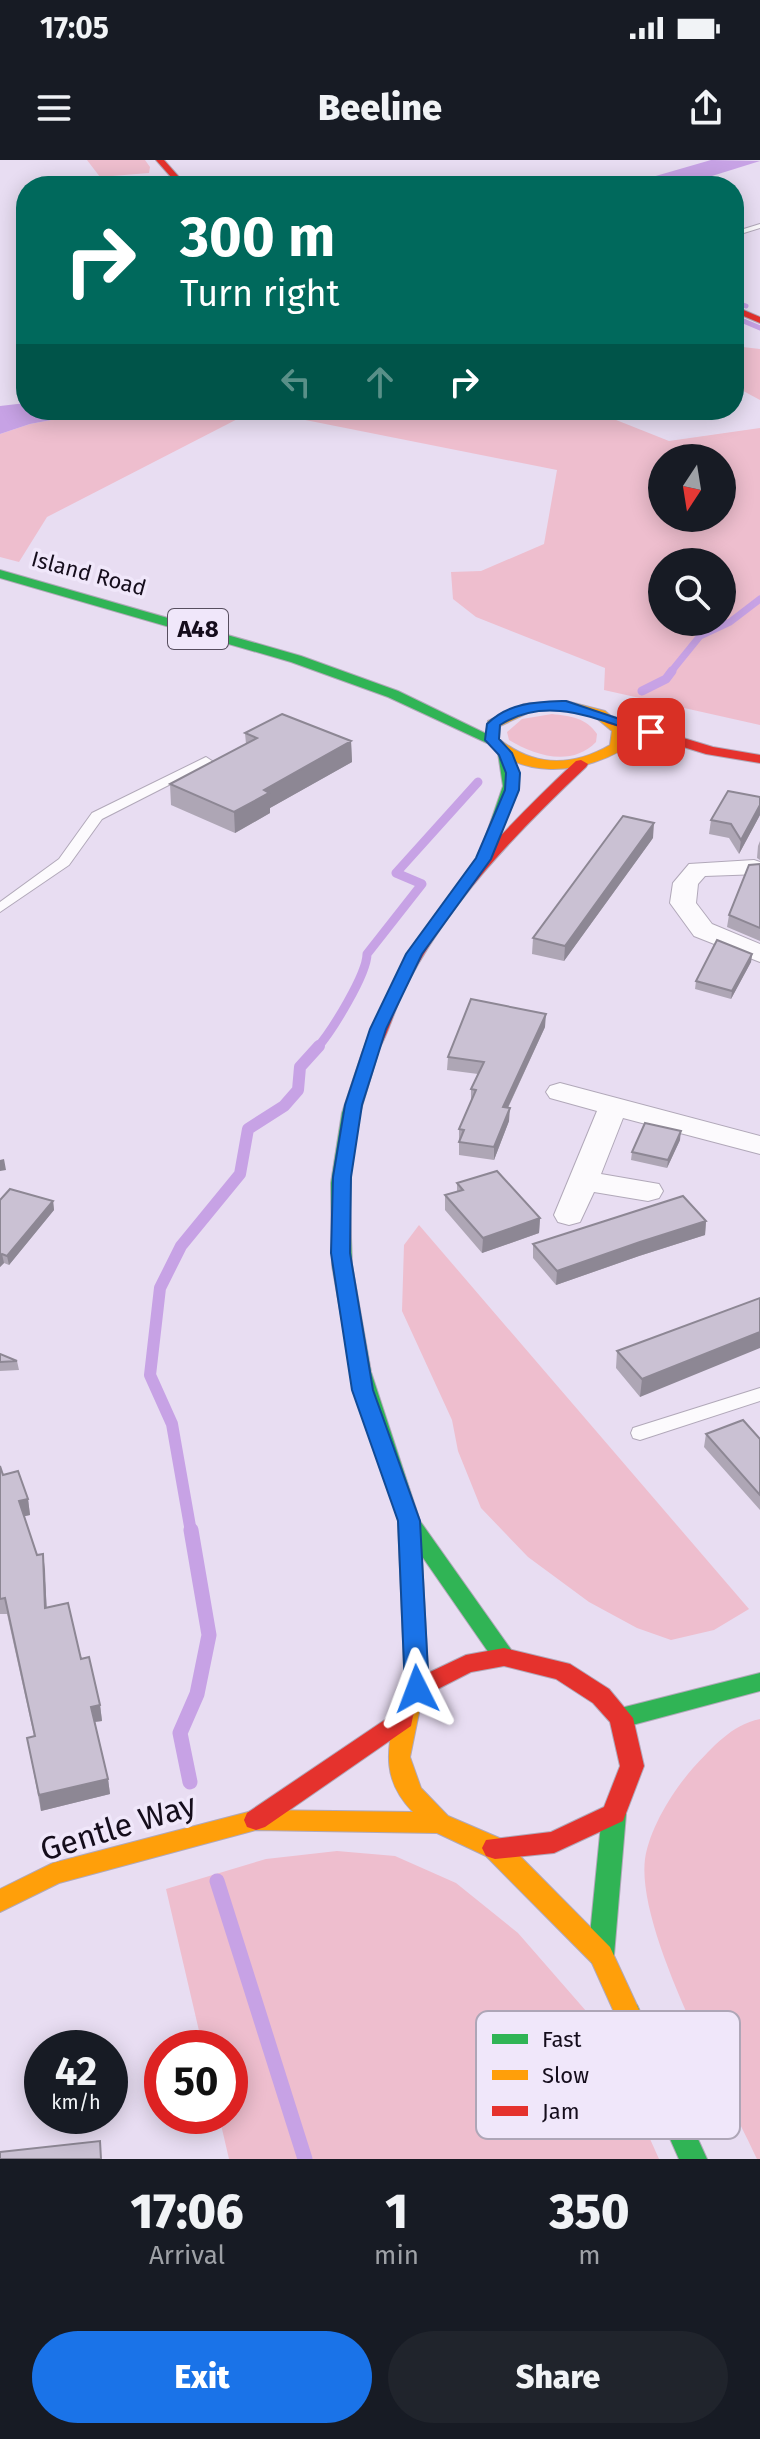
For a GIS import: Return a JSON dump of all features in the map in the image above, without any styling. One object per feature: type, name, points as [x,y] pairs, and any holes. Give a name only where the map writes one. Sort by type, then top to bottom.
[{"type":"main road","points":[[160,160],[174,176]]},
{"type":"main road","name":"Island Road","points":[[0,574],[189,626],[393,694],[499,747],[541,764],[581,764]]},
{"type":"main road","name":"Island Road","points":[[393,694],[475,706],[566,705],[711,751]]},
{"type":"main road","points":[[483,859],[512,790],[513,773],[499,747],[493,724],[514,711],[529,707]]},
{"type":"main road","points":[[609,754],[621,738],[611,720]]},
{"type":"main road","points":[[655,752],[711,751],[760,759]]},
{"type":"main road","points":[[504,1657],[409,1521],[363,1390],[340,1253],[342,1177],[353,1105],[378,1029],[414,954],[483,859],[536,802],[581,764],[609,754],[632,753]]},
{"type":"main road","points":[[409,1521],[417,1689],[403,1719],[398,1757],[411,1794],[439,1823],[495,1848],[601,1955],[626,2011]]},
{"type":"main road","points":[[417,1689],[466,1664],[504,1657],[562,1671],[601,1696],[621,1718],[632,1766],[614,1814],[601,1955]]},
{"type":"main road","points":[[621,1718],[760,1682]]},
{"type":"main road","name":"Gentle Way","points":[[256,1820],[322,1778],[403,1719]]},
{"type":"main road","points":[[495,1848],[554,1842],[614,1814]]},
{"type":"main road","name":"Gentle Way","points":[[0,1901],[53,1874],[256,1820],[439,1823]]},
{"type":"main road","points":[[684,2139],[693,2159]]},
{"type":"street","points":[[678,851],[698,869],[757,868]]},
{"type":"street","points":[[698,869],[686,883],[683,903],[696,921],[703,930],[760,954]]},
{"type":"street","points":[[560,1092],[760,1145]]},
{"type":"street","points":[[569,1215],[613,1106]]},
{"type":"street","points":[[585,1181],[648,1191]]},
{"type":"lane","points":[[0,908],[64,862],[97,816],[206,761]]},
{"type":"lane","points":[[640,1433],[760,1394]]},
{"type":"shaded area","points":[[87,160],[145,160],[150,167],[149,173],[99,176]]},
{"type":"shaded area","points":[[711,160],[760,161],[712,176],[656,176]]},
{"type":"shaded area","points":[[744,347],[760,349],[760,400],[744,391]]},
{"type":"shaded area","points":[[16,404],[16,420],[51,420],[0,434],[0,406]]},
{"type":"shaded area","points":[[51,420],[236,420],[47,517],[19,562],[0,557],[0,434]]},
{"type":"shaded area","points":[[305,420],[616,420],[669,441],[760,428],[760,725],[604,690],[605,668],[476,617],[453,599],[451,572],[481,571],[544,544],[557,470]]},
{"type":"shaded area","points":[[552,714],[572,717],[588,724],[597,734],[596,742],[586,750],[565,757],[530,751],[509,740],[507,732],[522,719]]},
{"type":"shaded area","points":[[419,1225],[749,1609],[714,1630],[671,1640],[637,1628],[589,1602],[528,1557],[481,1508],[458,1451],[452,1420],[402,1311],[404,1245]]},
{"type":"shaded area","points":[[760,1719],[760,2159],[757,2159],[740,2124],[740,2011],[686,2011],[654,1927],[646,1890],[645,1859],[657,1822],[685,1777],[723,1738]]},
{"type":"shaded area","points":[[337,1851],[395,1856],[456,1883],[518,1933],[586,2011],[476,2011],[476,2139],[650,2139],[659,2159],[229,2159],[223,2134],[248,2134],[248,2030],[199,2030],[166,1889],[266,1859]]},
{"type":"building","points":[[282,714],[351,741],[264,790],[269,793],[234,812],[170,784],[257,738],[245,733]]},
{"type":"building","points":[[728,791],[760,797],[760,805],[741,840],[731,824],[711,820]]},
{"type":"building","points":[[623,816],[654,823],[565,946],[533,938]]},
{"type":"building","points":[[760,864],[760,928],[729,915],[749,865]]},
{"type":"building","points":[[717,940],[752,954],[732,991],[696,981]]},
{"type":"building","points":[[471,999],[546,1014],[503,1107],[510,1108],[494,1147],[459,1142],[464,1130],[459,1129],[476,1090],[471,1089],[484,1062],[448,1057]]},
{"type":"building","points":[[645,1123],[681,1131],[668,1160],[632,1152]]},
{"type":"building","points":[[497,1171],[540,1218],[483,1238],[445,1195],[463,1190],[457,1183]]},
{"type":"building","points":[[10,1189],[53,1201],[7,1256],[2,1254],[0,1257],[0,1200]]},
{"type":"building","points":[[683,1196],[706,1221],[557,1271],[533,1244]]},
{"type":"building","points":[[760,1298],[760,1332],[642,1379],[617,1351]]},
{"type":"building","points":[[0,1354],[17,1361],[0,1362]]},
{"type":"building","points":[[743,1420],[760,1439],[760,1495],[706,1434]]},
{"type":"building","points":[[0,1466],[3,1475],[18,1471],[28,1499],[19,1501],[37,1555],[43,1554],[45,1608],[68,1603],[81,1659],[89,1657],[100,1705],[91,1707],[108,1779],[39,1795],[27,1738],[35,1736],[5,1598],[0,1599]]},
{"type":"building","points":[[100,2141],[101,2159],[0,2159],[0,2152]]},
{"type":"waterway","points":[[744,321],[760,328]]},
{"type":"waterway","points":[[670,673],[700,636],[730,622],[760,599]]},
{"type":"waterway","points":[[642,691],[666,679],[672,671]]},
{"type":"waterway","points":[[317,1048],[355,988],[367,954],[422,884],[396,873],[478,782]]},
{"type":"waterway","points":[[191,1532],[172,1424],[150,1375],[160,1288],[181,1246],[240,1174],[248,1129],[284,1106],[298,1090],[300,1067],[319,1046]]},
{"type":"waterway","points":[[190,1782],[180,1733],[197,1694],[209,1635],[191,1530]]},
{"type":"waterway","points":[[217,1881],[305,2159]]},
{"type":"traffic: fast","points":[[0,574],[296,659],[393,694],[492,740]]},
{"type":"traffic: fast","points":[[492,838],[510,786],[505,753]]},
{"type":"traffic: fast","points":[[370,1053],[351,1113],[340,1183],[342,1265],[361,1372],[410,1523],[504,1657]]},
{"type":"traffic: fast","points":[[621,1718],[760,1682]]},
{"type":"traffic: fast","points":[[601,1955],[614,1814]]},
{"type":"traffic: fast","points":[[684,2139],[693,2159]]},
{"type":"traffic: slow","points":[[566,705],[600,714],[619,730],[617,747],[586,762],[553,766],[520,759],[492,740],[493,724],[529,707],[566,705]]},
{"type":"traffic: slow","points":[[408,1708],[398,1757],[411,1794],[439,1823],[495,1848],[601,1955],[627,2011]]},
{"type":"traffic: slow","points":[[0,1901],[53,1874],[256,1820],[439,1823]]},
{"type":"traffic: jam","points":[[160,160],[174,176]]},
{"type":"traffic: jam","points":[[744,313],[760,320]]},
{"type":"traffic: jam","points":[[611,720],[711,751],[760,759]]},
{"type":"traffic: jam","points":[[370,1053],[406,970],[456,895],[517,826],[581,764]]},
{"type":"traffic: jam","points":[[409,1521],[417,1689]]},
{"type":"traffic: jam","points":[[408,1708],[417,1689],[466,1664],[504,1657],[562,1671],[601,1696],[621,1718],[632,1766],[614,1814],[554,1842],[495,1848]]},
{"type":"traffic: jam","points":[[256,1820],[403,1719]]},
{"type":"route","points":[[417,1689],[409,1521],[363,1390],[340,1253],[342,1177],[353,1105],[378,1029],[414,954],[483,859],[512,790],[513,773],[505,753],[492,740],[490,732],[493,724],[502,716],[529,707],[566,705],[651,732]]}]
